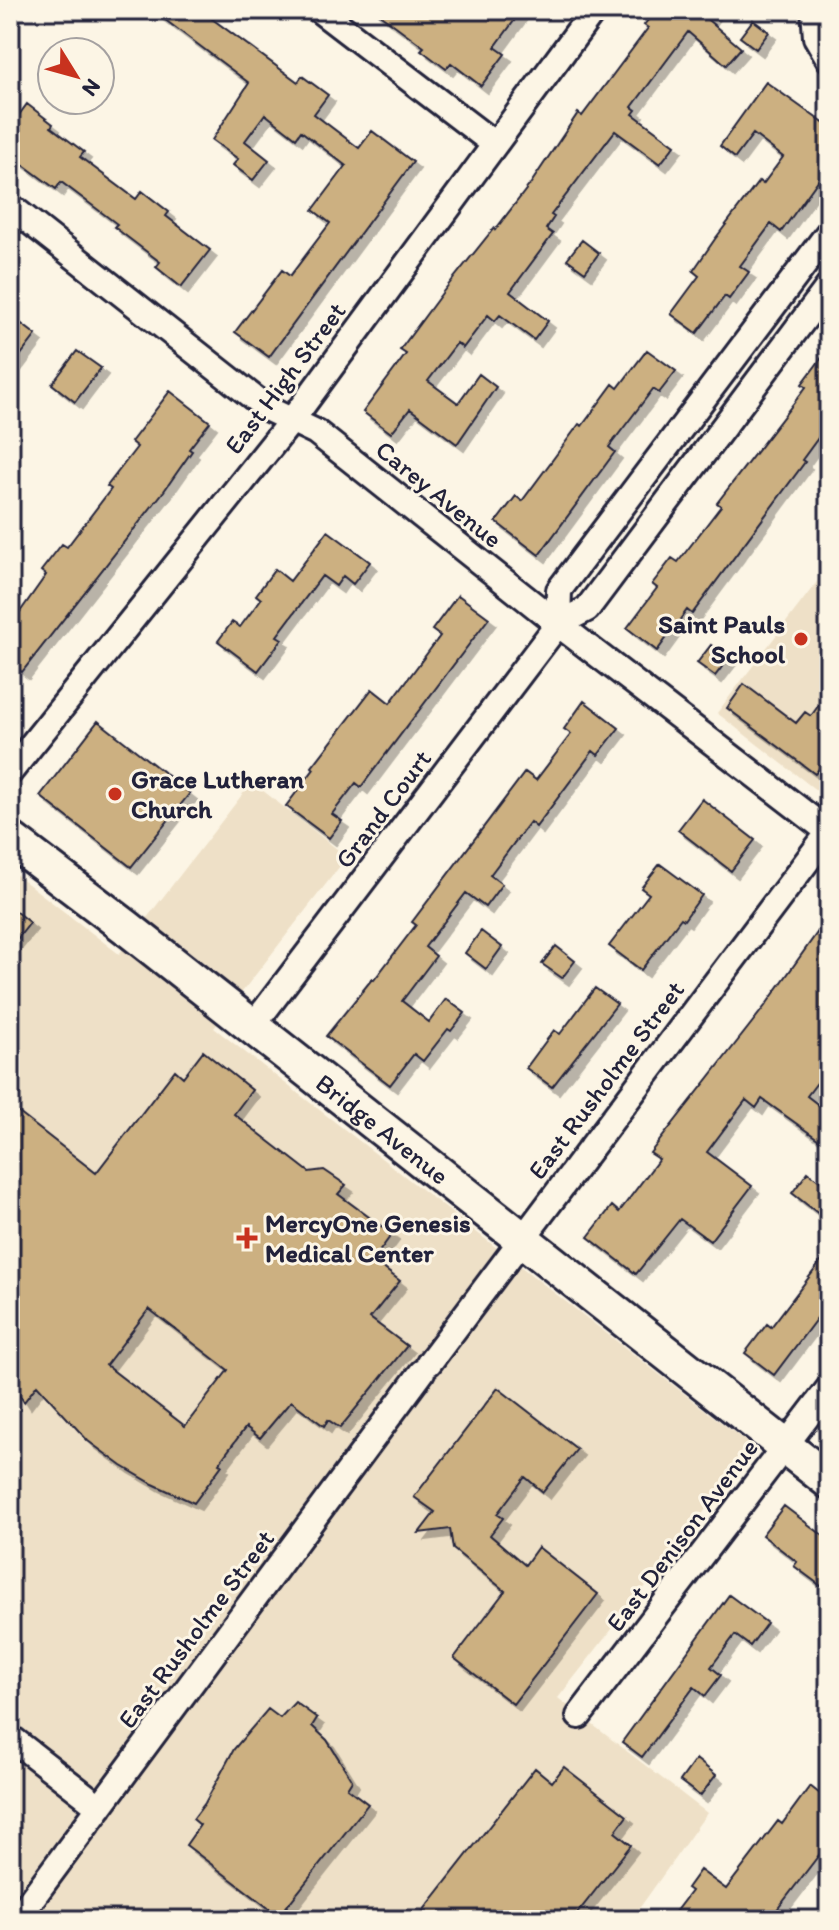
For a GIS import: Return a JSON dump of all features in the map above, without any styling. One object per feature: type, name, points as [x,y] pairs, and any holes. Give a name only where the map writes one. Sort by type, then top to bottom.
[{"type":"street","points":[[319,10],[493,143]]},
{"type":"street","name":"East High Street","points":[[10,772],[292,420],[493,143],[594,10]]},
{"type":"street","points":[[814,10],[816,37],[829,59]]},
{"type":"street","name":"Carey Avenue","points":[[10,206],[268,409],[316,432],[558,624],[829,832]]},
{"type":"street","points":[[558,624],[559,590],[829,232]]},
{"type":"street","name":"Grand Court","points":[[252,1027],[558,624],[587,609],[829,286]]},
{"type":"street","name":"East Rusholme Street","points":[[16,1920],[426,1367],[829,832]]},
{"type":"street","name":"Bridge Avenue","points":[[10,839],[829,1481]]},
{"type":"street","name":"East Denison Avenue","points":[[579,1716],[829,1388]]},
{"type":"street","points":[[10,1737],[100,1807]]},
{"type":"shaded area","name":"Saint Pauls School","points":[[829,566],[829,784],[821,794],[717,713]]},
{"type":"shaded area","name":"MercyOne Genesis Medical Center","points":[[252,782],[347,857],[214,1028],[754,1448],[558,1698],[707,1813],[631,1920],[10,1920],[10,870],[119,954]]},
{"type":"building","points":[[152,10],[200,10],[298,82],[302,76],[328,95],[314,114],[359,148],[372,131],[413,162],[269,357],[235,332],[282,270],[290,276],[330,223],[313,210],[346,166],[301,131],[296,138],[265,114],[245,141],[269,160],[253,180],[233,165],[238,159],[212,140],[249,83]]},
{"type":"building","points":[[374,10],[522,10],[495,47],[505,54],[481,86],[451,63],[446,69],[421,50],[424,47]]},
{"type":"building","points":[[656,10],[715,10],[708,20],[741,48],[726,65],[688,32],[632,107],[636,110],[633,114],[675,145],[660,164],[615,131],[551,215],[554,217],[546,229],[553,234],[510,292],[548,321],[534,340],[500,315],[495,321],[488,315],[463,348],[457,343],[428,381],[458,403],[479,374],[496,387],[457,444],[410,409],[391,433],[363,412],[406,354],[400,350],[531,183],[578,113],[582,116],[648,28],[644,25]]},
{"type":"building","points":[[753,20],[769,32],[756,49],[740,37]]},
{"type":"building","points":[[766,82],[829,127],[829,165],[781,232],[771,224],[740,266],[749,272],[729,299],[725,296],[697,333],[671,314],[699,276],[693,271],[715,239],[759,181],[763,184],[783,157],[753,134],[735,158],[720,146]]},
{"type":"building","points":[[27,104],[36,111],[36,116],[43,116],[53,124],[51,127],[84,152],[80,157],[136,199],[142,191],[169,212],[166,216],[210,250],[181,287],[156,267],[160,262],[114,227],[117,224],[61,182],[56,189],[10,155],[10,127]]},
{"type":"building","points":[[582,240],[599,253],[585,272],[567,259]]},
{"type":"building","points":[[10,315],[36,335],[10,369]]},
{"type":"building","points":[[829,348],[829,423],[802,460],[805,462],[692,614],[687,610],[657,651],[627,628],[657,588],[652,584],[672,558],[678,562],[721,506],[717,503],[806,387],[802,384]]},
{"type":"building","points":[[647,350],[676,371],[659,393],[653,389],[609,447],[615,452],[539,555],[496,522],[516,496],[522,501],[579,424],[582,426],[613,384],[618,388]]},
{"type":"building","points":[[77,351],[101,368],[75,402],[52,384]]},
{"type":"building","points":[[170,391],[210,422],[189,449],[192,451],[164,491],[22,672],[10,663],[10,626],[46,575],[41,571],[62,544],[67,547],[111,489],[107,486],[137,447],[131,442]]},
{"type":"building","points":[[328,531],[370,562],[353,584],[343,576],[336,586],[322,576],[277,636],[282,639],[258,671],[218,641],[232,622],[240,627],[261,599],[256,595],[275,569],[290,581]]},
{"type":"building","points":[[458,595],[489,618],[361,787],[356,783],[332,814],[342,821],[329,838],[286,806],[372,689],[390,703],[440,636],[432,630]]},
{"type":"building","points":[[711,645],[729,658],[715,676],[697,663]]},
{"type":"building","points":[[744,684],[796,723],[805,712],[811,716],[829,691],[829,755],[815,774],[727,708]]},
{"type":"building","points":[[584,701],[619,728],[598,755],[593,751],[536,827],[530,822],[490,875],[502,884],[485,907],[466,893],[425,947],[436,956],[402,1001],[429,1022],[446,999],[465,1013],[423,1061],[414,1054],[390,1085],[326,1036],[416,925],[412,922],[525,772],[536,780],[571,734],[564,729]]},
{"type":"building","name":"Grace Lutheran Church","points":[[98,721],[190,793],[131,867],[40,796]]},
{"type":"building","points":[[702,799],[755,840],[731,871],[678,830]]},
{"type":"building","points":[[660,864],[702,895],[641,970],[609,946],[649,894],[641,888]]},
{"type":"building","points":[[10,907],[30,923],[10,948]]},
{"type":"building","points":[[829,916],[829,1067],[807,1096],[829,1113],[829,1147],[762,1099],[756,1108],[746,1100],[707,1152],[752,1186],[710,1241],[680,1219],[636,1274],[588,1237],[612,1206],[619,1212],[659,1159],[650,1153],[765,1006]]},
{"type":"building","points":[[481,931],[502,947],[486,969],[465,953]]},
{"type":"building","points":[[556,946],[575,961],[562,978],[542,964]]},
{"type":"building","points":[[595,988],[617,1004],[552,1087],[526,1068],[554,1030],[560,1034]]},
{"type":"building","points":[[203,1051],[252,1090],[234,1114],[309,1172],[324,1170],[346,1185],[338,1194],[392,1234],[373,1260],[400,1281],[370,1318],[407,1346],[340,1428],[328,1420],[324,1426],[291,1401],[260,1438],[246,1427],[194,1503],[122,1466],[88,1441],[37,1385],[24,1402],[10,1381],[10,1106],[96,1173],[175,1070],[183,1077]],"holes":[[[149,1309],[228,1370],[185,1426],[106,1365]]]},
{"type":"building","points":[[808,1172],[829,1188],[829,1222],[792,1193]]},
{"type":"building","points":[[829,1251],[829,1302],[774,1375],[745,1353],[767,1324],[771,1327]]},
{"type":"building","points":[[498,1388],[577,1449],[543,1492],[525,1477],[497,1514],[503,1518],[490,1535],[525,1565],[538,1547],[598,1594],[513,1704],[454,1658],[505,1591],[453,1549],[450,1529],[419,1533],[435,1512],[414,1497]]},
{"type":"building","points":[[784,1506],[829,1540],[829,1592],[794,1566],[797,1562],[762,1535]]},
{"type":"building","points":[[729,1595],[767,1623],[750,1646],[735,1635],[711,1667],[721,1675],[705,1696],[694,1687],[642,1757],[622,1742]]},
{"type":"building","points":[[295,1702],[317,1718],[312,1726],[327,1740],[352,1780],[347,1788],[368,1804],[279,1916],[186,1845],[200,1825],[193,1819],[234,1749],[268,1709],[280,1718]]},
{"type":"building","points":[[696,1759],[716,1775],[700,1796],[680,1781]]},
{"type":"building","points":[[564,1767],[627,1816],[615,1832],[631,1845],[572,1920],[416,1920],[535,1768],[552,1782]]},
{"type":"building","points":[[810,1786],[829,1801],[829,1842],[769,1920],[669,1920],[691,1891],[687,1888],[700,1870],[726,1889],[778,1821],[782,1824]]},
{"type":"place","name":"Saint Pauls School","points":[[801,639]]},
{"type":"place","name":"Grace Lutheran Church","points":[[115,794]]},
{"type":"place","name":"MercyOne Genesis Medical Center","points":[[247,1238]]}]
